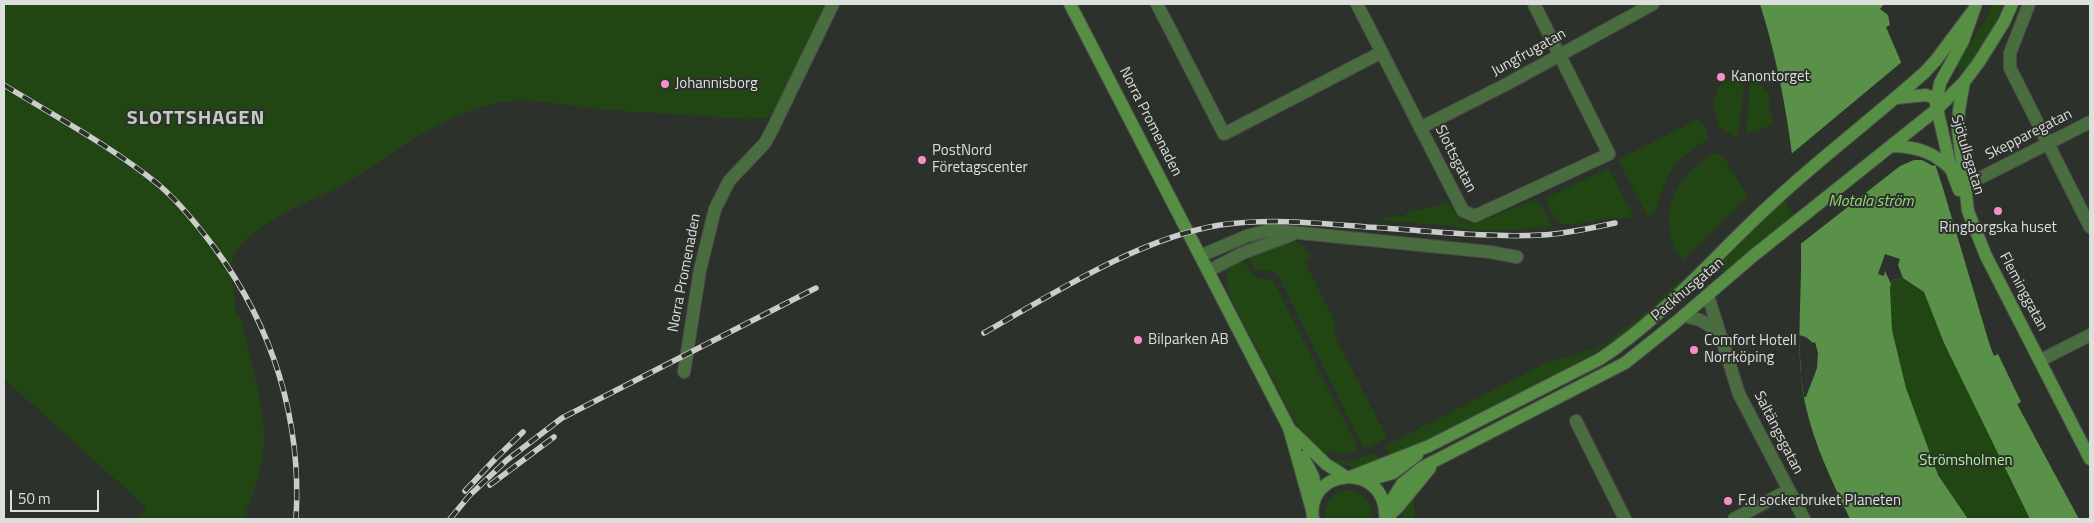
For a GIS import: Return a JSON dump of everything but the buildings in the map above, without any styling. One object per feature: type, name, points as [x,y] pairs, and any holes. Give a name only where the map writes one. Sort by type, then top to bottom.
[{"type":"main road","name":"Norra Promenaden","points":[[1070,4],[1289,428],[1311,516]]},
{"type":"main road","name":"Sjötullsgatan","points":[[1968,211],[1952,169],[1939,103],[1964,82],[1990,46],[2012,4]]},
{"type":"main road","points":[[1974,8],[1963,41],[1940,83],[1939,103],[1913,89],[1936,60],[1974,8]]},
{"type":"main road","name":"Fleminggatan","points":[[1964,82],[1958,130],[1968,211],[1986,256],[2041,360],[2090,459]]},
{"type":"main road","name":"Packhusgatan","points":[[1316,496],[1328,483],[1429,446],[1600,359],[1622,345],[1657,315],[1792,184],[1894,99],[1913,89]]},
{"type":"main road","name":"Fleminggatan","points":[[1939,103],[1953,114],[1958,130]]},
{"type":"main road","name":"Packhusgatan","points":[[1388,516],[1437,460],[1625,363],[1685,316],[1796,221],[1893,146],[1924,120],[1939,103]]},
{"type":"main road","points":[[1893,146],[1916,147],[1935,154],[1952,169]]},
{"type":"main road","name":"Norra Promenaden","points":[[1289,428],[1312,452],[1348,477]]},
{"type":"main road","name":"Packhusgatan","points":[[1364,481],[1393,473],[1429,446]]},
{"type":"main road","name":"Norra Promenaden","points":[[1295,447],[1308,464],[1313,476],[1316,496]]},
{"type":"main road","points":[[1348,477],[1364,481],[1376,490],[1388,516]]},
{"type":"main road","points":[[1311,516],[1316,496]]},
{"type":"street","name":"Norra Promenaden","points":[[684,372],[698,279],[715,209],[729,181],[765,143],[833,4]]},
{"type":"street","points":[[1156,4],[1224,134],[1382,52]]},
{"type":"street","name":"Slottsgatan","points":[[1357,4],[1463,211],[1475,216],[1610,154],[1560,54]]},
{"type":"street","points":[[1534,4],[1560,54]]},
{"type":"street","name":"Jungfrugatan","points":[[1420,128],[1653,4]]},
{"type":"street","points":[[2029,4],[2010,53],[2013,77],[2090,227]]},
{"type":"street","name":"Skepparegatan","points":[[1982,177],[2090,122]]},
{"type":"street","points":[[1200,256],[1270,230],[1293,234],[1490,252],[1516,257]]},
{"type":"street","points":[[1208,271],[1260,245],[1293,234]]},
{"type":"street","name":"Saltängsgatan","points":[[1708,296],[1739,394],[1804,519]]},
{"type":"street","points":[[1685,316],[1700,320],[1718,331]]},
{"type":"street","points":[[2041,360],[2090,335]]},
{"type":"street","points":[[1576,421],[1625,519]]},
{"type":"street","points":[[1734,519],[1789,490]]},
{"type":"green space","points":[[4,4],[825,4],[772,117],[738,119],[587,108],[528,101],[493,104],[452,118],[433,128],[344,184],[277,217],[261,228],[247,239],[236,252],[231,267],[236,305],[235,311],[242,322],[260,400],[264,431],[263,455],[259,474],[243,519],[137,519],[147,508],[4,379]]},
{"type":"green space","points":[[1993,4],[2003,4],[1992,30],[1964,72],[1956,66],[1985,21]]},
{"type":"green space","points":[[1734,78],[1744,87],[1738,136],[1735,137],[1719,127],[1713,102],[1720,84]]},
{"type":"green space","points":[[1756,81],[1769,93],[1769,110],[1774,122],[1759,131],[1746,133],[1750,84]]},
{"type":"green space","points":[[1698,119],[1707,130],[1708,139],[1685,155],[1676,164],[1665,182],[1656,208],[1648,217],[1618,160]]},
{"type":"green space","points":[[1716,152],[1723,156],[1748,197],[1683,260],[1674,248],[1670,233],[1669,219],[1674,195],[1686,176]]},
{"type":"green space","points":[[1608,168],[1634,217],[1605,219],[1569,225],[1557,223],[1545,199]]},
{"type":"green space","points":[[1534,200],[1541,204],[1552,226],[1488,231],[1463,229],[1454,226],[1377,220],[1391,216],[1403,216],[1411,211],[1437,206],[1446,201],[1462,221],[1476,223]]},
{"type":"green space","points":[[1784,201],[1794,215],[1723,273],[1716,268],[1745,237]]},
{"type":"green space","points":[[1296,242],[1305,247],[1311,256],[1304,260],[1336,324],[1333,333],[1387,438],[1364,449],[1278,275],[1273,271],[1255,270],[1247,256],[1280,244]]},
{"type":"green space","points":[[1242,258],[1254,277],[1273,281],[1356,444],[1357,451],[1345,454],[1329,451],[1324,456],[1308,440],[1289,411],[1228,292],[1226,269],[1230,263]]},
{"type":"green space","name":"Strömsholmen","points":[[1903,278],[1924,292],[1944,343],[2030,519],[1968,519],[1938,475],[1906,388],[1892,330],[1890,288],[1892,280]]},
{"type":"green space","points":[[1680,280],[1682,281],[1646,316],[1586,358],[1391,458],[1385,446],[1546,363],[1593,349],[1608,342],[1654,306]]},
{"type":"green space","points":[[1376,453],[1380,463],[1357,468],[1334,463],[1338,460],[1351,461]]},
{"type":"green space","points":[[1351,490],[1367,500],[1371,509],[1372,519],[1325,519],[1326,507],[1331,499],[1339,493]]},
{"type":"green space","points":[[1411,499],[1414,503],[1414,519],[1400,519]]},
{"type":"water","name":"Motala ström","points":[[1760,4],[1884,4],[1880,9],[1888,15],[1890,25],[1886,27],[1901,62],[1942,185],[1990,346],[1994,356],[1998,354],[2021,402],[2017,404],[2079,519],[2030,519],[1944,343],[1924,292],[1903,278],[1892,280],[1890,288],[1892,330],[1906,388],[1938,475],[1968,519],[1850,519],[1818,448],[1805,403],[1800,365],[1801,243],[1795,175],[1779,76]]},
{"type":"pier","points":[[1903,61],[1938,164],[1933,166],[1922,160],[1914,160],[1900,166],[1798,246],[1790,155]]},
{"type":"pier","points":[[1885,254],[1900,259],[1898,265],[1903,278],[1892,280],[1891,284],[1885,271],[1884,276],[1878,274]]},
{"type":"pier","points":[[1799,335],[1806,337],[1813,343],[1815,342],[1818,353],[1817,368],[1806,397],[1804,397],[1801,376]]},
{"type":"railway","points":[[4,85],[122,157],[159,185],[195,222],[235,278],[253,309],[267,342],[279,376],[288,411],[294,446],[297,482],[296,519]]},
{"type":"railway","points":[[984,333],[1068,285],[1129,254],[1190,232],[1220,225],[1294,222],[1519,236],[1559,233],[1615,223]]},
{"type":"railway","points":[[450,519],[469,496],[507,460],[562,418],[816,288]]},
{"type":"railway","points":[[465,491],[523,432]]},
{"type":"railway","points":[[490,485],[554,437]]},
{"type":"place","name":"Kanontorget","points":[[1721,77]]},
{"type":"place","name":"Johannisborg","points":[[665,84]]},
{"type":"place","name":"PostNord Företagscenter","points":[[922,160]]},
{"type":"place","name":"Ringborgska huset","points":[[1998,211]]},
{"type":"place","name":"Bilparken AB","points":[[1138,340]]},
{"type":"place","name":"Comfort Hotell Norrköping","points":[[1694,350]]},
{"type":"place","name":"F.d sockerbruket Planeten","points":[[1728,501]]},
{"type":"district","name":"SLOTTSHAGEN","points":[[196,119]]}]
